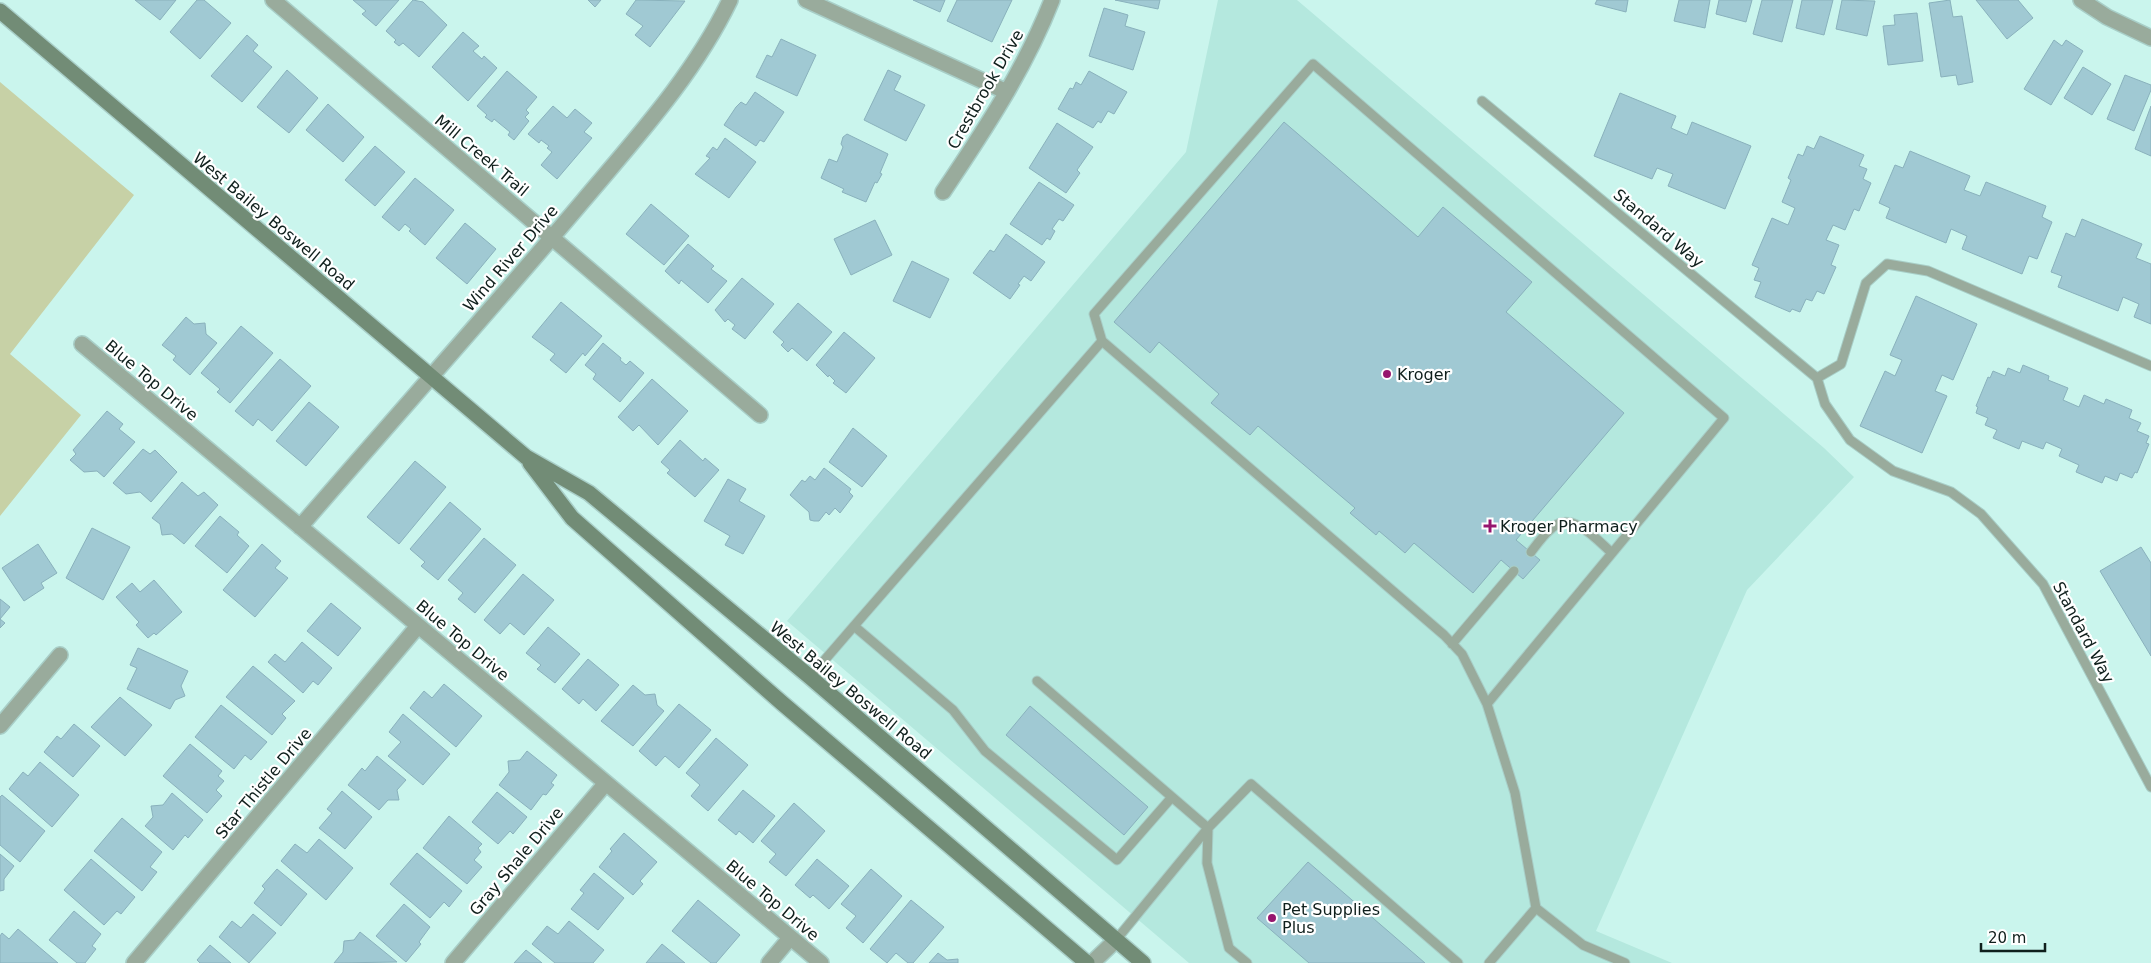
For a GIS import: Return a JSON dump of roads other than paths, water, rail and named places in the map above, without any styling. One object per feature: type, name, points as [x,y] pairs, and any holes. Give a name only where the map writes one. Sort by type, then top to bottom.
[{"type":"main road","name":"West Bailey Boswell Road","points":[[0,10],[526,457],[589,493],[810,677],[1143,963]]},
{"type":"main road","name":"West Bailey Boswell Road","points":[[526,457],[572,518],[790,709],[1087,963]]},
{"type":"street","name":"Mill Creek Trail","points":[[273,0],[760,415]]},
{"type":"street","name":"Wind River Drive","points":[[300,527],[552,238],[662,106],[703,47],[730,0]]},
{"type":"street","points":[[806,0],[1007,92]]},
{"type":"street","name":"Crestbrook Drive","points":[[943,192],[1007,92],[1041,28],[1052,0]]},
{"type":"street","points":[[2081,0],[2106,17],[2151,38]]},
{"type":"street","name":"Blue Top Drive","points":[[82,344],[821,963]]},
{"type":"street","name":"Star Thistle Drive","points":[[134,963],[418,626]]},
{"type":"street","points":[[0,726],[60,655]]},
{"type":"street","name":"Gray Shale Drive","points":[[453,963],[606,782]]},
{"type":"street","points":[[769,963],[790,938]]},
{"type":"street","points":[[1092,963],[1116,940]]},
{"type":"lane","points":[[1487,704],[1724,418],[1313,64],[1094,314],[1102,341],[1444,635],[1462,654],[1487,704],[1515,793],[1536,908],[1583,945],[1625,963]]},
{"type":"lane","name":"Standard Way","points":[[1482,101],[1817,378],[1825,404],[1850,440],[1893,470],[1951,492],[1981,514],[2043,584],[2151,787]]},
{"type":"lane","points":[[1817,378],[1841,364],[1866,283],[1888,264],[1928,271],[2151,366]]},
{"type":"lane","points":[[810,677],[1102,341]]},
{"type":"lane","points":[[1530,552],[1552,527],[1561,522],[1572,523],[1583,528],[1612,553]]},
{"type":"lane","points":[[1452,644],[1514,571]]},
{"type":"lane","points":[[854,626],[953,710],[985,751],[1117,860],[1172,797]]},
{"type":"lane","points":[[1036,681],[1208,828]]},
{"type":"lane","points":[[1116,940],[1208,828],[1251,784],[1458,963]]},
{"type":"lane","points":[[1208,828],[1207,863],[1229,948],[1247,963]]},
{"type":"lane","points":[[1489,963],[1536,908]]},
{"type":"place","name":"Kroger","points":[[1387,374]]},
{"type":"place","name":"Kroger Pharmacy","points":[[1490,526]]},
{"type":"place","name":"Pet Supplies Plus","points":[[1272,918]]}]
